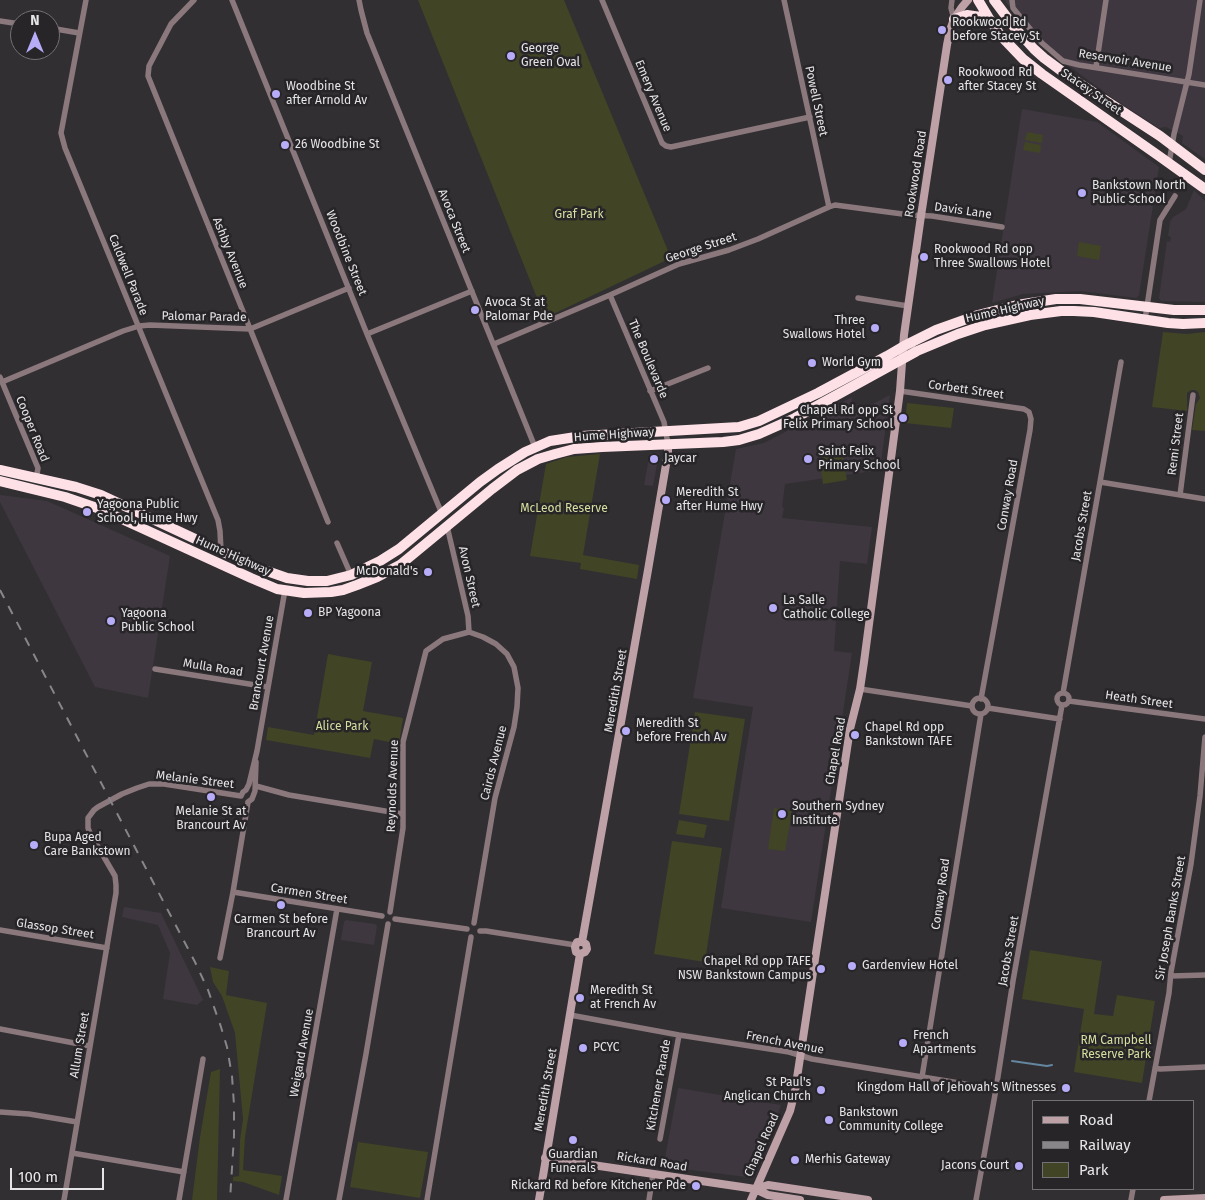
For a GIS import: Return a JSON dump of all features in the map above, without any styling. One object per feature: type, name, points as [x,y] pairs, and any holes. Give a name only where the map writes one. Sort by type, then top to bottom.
[{"type":"highway","name":"Stacey Street","points":[[978,0],[1001,36],[1031,66],[1205,189]]},
{"type":"highway","name":"Stacey Street","points":[[994,0],[1015,28],[1044,58],[1172,145],[1205,170]]},
{"type":"highway","points":[[954,19],[967,15],[990,20]]},
{"type":"highway","name":"Hume Highway","points":[[0,470],[76,486],[101,495],[221,551],[287,578],[327,581],[351,575],[380,561],[399,549],[480,482],[515,458],[550,441],[573,437],[737,427],[759,421],[818,393],[936,330],[956,322],[1030,302],[1080,299],[1181,311],[1205,310]]},
{"type":"highway","name":"Hume Highway","points":[[0,481],[65,497],[100,509],[277,589],[320,593],[343,590],[377,577],[400,565],[518,470],[538,459],[574,449],[739,440],[759,434],[795,418],[903,358],[958,334],[984,325],[1030,314],[1074,311],[1183,324],[1205,322]]},
{"type":"highway","points":[[737,427],[739,440]]},
{"type":"main road","name":"Rookwood Road","points":[[903,358],[908,306],[947,45],[954,19],[968,0]]},
{"type":"main road","name":"Chapel Road","points":[[751,1200],[790,1111],[795,1091],[849,738],[860,689],[903,358]]},
{"type":"main road","name":"Meredith Street","points":[[539,1200],[580,954],[587,949],[586,944],[579,943],[648,570],[668,444]]},
{"type":"main road","name":"Rickard Road","points":[[545,1158],[755,1189],[768,1195],[800,1200]]},
{"type":"main road","name":"Rickard Road","points":[[755,1189],[768,1185],[868,1200]]},
{"type":"main road","points":[[1164,1200],[1205,1198]]},
{"type":"street","name":"Caldwell Parade","points":[[86,0],[62,133],[65,148],[218,520],[221,551]]},
{"type":"street","name":"Ashby Avenue","points":[[194,0],[171,24],[149,66],[148,76],[328,522]]},
{"type":"street","name":"Woodbine Street","points":[[232,0],[442,514]]},
{"type":"street","name":"Avoca Street","points":[[359,0],[367,33],[535,448]]},
{"type":"street","name":"Emery Avenue","points":[[602,0],[662,143],[666,146],[671,147],[810,117]]},
{"type":"street","name":"Powell Street","points":[[784,0],[829,207]]},
{"type":"street","points":[[952,0],[951,8],[954,19]]},
{"type":"street","name":"Reservoir Avenue","points":[[1012,0],[1013,8],[1031,30],[1042,43],[1063,61],[1205,85]]},
{"type":"street","points":[[1096,67],[1106,0]]},
{"type":"street","points":[[1169,162],[1191,64],[1200,0]]},
{"type":"street","points":[[60,30],[79,33]]},
{"type":"street","points":[[1145,320],[1160,220],[1175,196]]},
{"type":"street","name":"George Street","points":[[494,344],[679,264],[729,250],[758,239],[829,207],[840,205],[921,216]]},
{"type":"street","name":"Davis Lane","points":[[921,216],[1002,227]]},
{"type":"street","name":"Palomar Parade","points":[[1,380],[139,326],[250,329],[349,288]]},
{"type":"street","points":[[368,334],[472,291]]},
{"type":"street","name":"The Boulevarde","points":[[610,295],[664,422],[668,444]]},
{"type":"street","points":[[858,298],[908,306]]},
{"type":"street","name":"Jacobs Street","points":[[1063,693],[1121,362]]},
{"type":"street","points":[[650,391],[708,368]]},
{"type":"street","name":"Cooper Road","points":[[1,380],[38,468],[33,489]]},
{"type":"street","name":"Corbett Street","points":[[900,391],[1024,409],[1028,412]]},
{"type":"street","name":"Remi Street","points":[[1180,495],[1193,395]]},
{"type":"street","name":"Conway Road","points":[[981,699],[1030,430],[1031,419],[1028,412]]},
{"type":"street","points":[[1100,482],[1205,499]]},
{"type":"street","name":"Avon Street","points":[[447,526],[468,616],[469,632]]},
{"type":"street","points":[[337,542],[351,575]]},
{"type":"street","name":"Brancourt Avenue","points":[[246,790],[257,751],[287,578]]},
{"type":"street","name":"Reynolds Avenue","points":[[390,912],[403,828],[403,742],[426,651],[444,638],[469,632]]},
{"type":"street","name":"Cairds Avenue","points":[[469,632],[484,637],[496,644],[507,654],[514,667],[518,688],[514,727],[495,798],[474,923]]},
{"type":"street","name":"Mulla Road","points":[[155,669],[268,686]]},
{"type":"street","points":[[860,689],[972,706]]},
{"type":"street","points":[[1063,693],[1068,695],[1068,704],[1062,705],[1058,702],[1057,698],[1063,693]]},
{"type":"street","points":[[972,706],[974,701],[981,699],[987,703],[988,708]]},
{"type":"street","name":"Heath Street","points":[[1069,700],[1205,719]]},
{"type":"street","name":"Jacobs Street","points":[[976,1200],[1062,705]]},
{"type":"street","points":[[972,706],[974,711],[981,714],[988,708]]},
{"type":"street","points":[[988,708],[1060,719]]},
{"type":"street","name":"Conway Road","points":[[922,1077],[981,714]]},
{"type":"street","name":"Sir Joseph Banks Street","points":[[1149,1100],[1203,796],[1205,737]]},
{"type":"street","name":"Brancourt Avenue","points":[[253,796],[256,786],[257,751]]},
{"type":"street","name":"Melanie Street","points":[[116,893],[115,876],[88,828],[88,818],[98,807],[122,794],[143,786],[156,784],[241,796]]},
{"type":"street","points":[[256,786],[289,795],[403,814]]},
{"type":"street","points":[[220,958],[248,802],[253,796],[252,792],[246,790],[241,796],[243,801],[248,802]]},
{"type":"street","name":"Carmen Street","points":[[233,892],[382,916]]},
{"type":"street","name":"Allum Street","points":[[64,1200],[116,893]]},
{"type":"street","name":"Weigand Avenue","points":[[286,1200],[337,909]]},
{"type":"street","points":[[388,924],[383,921],[382,916],[384,913],[390,912],[394,915],[394,918]]},
{"type":"street","points":[[394,918],[466,929]]},
{"type":"street","points":[[388,924],[393,922],[394,918]]},
{"type":"street","points":[[466,929],[470,924],[474,923],[479,926],[480,931]]},
{"type":"street","points":[[339,1200],[388,924]]},
{"type":"street","points":[[466,929],[468,934],[472,936],[477,936],[480,931]]},
{"type":"street","name":"Glassop Street","points":[[0,930],[107,948]]},
{"type":"street","points":[[480,931],[579,943]]},
{"type":"street","points":[[427,1200],[472,936]]},
{"type":"street","points":[[1171,976],[1205,975]]},
{"type":"street","name":"French Avenue","points":[[570,1015],[790,1052],[812,1059],[996,1089]]},
{"type":"street","points":[[0,1029],[90,1046]]},
{"type":"street","name":"Kitchener Parade","points":[[660,1139],[679,1034]]},
{"type":"street","points":[[179,1200],[203,1059]]},
{"type":"street","points":[[1155,1068],[1205,1068]]},
{"type":"street","points":[[0,1112],[29,1114],[77,1122]]},
{"type":"street","points":[[72,1153],[184,1172]]},
{"type":"street","points":[[649,1200],[653,1174]]},
{"type":"shaded area","points":[[1005,0],[1205,0],[1205,159],[1182,143],[1183,136],[1166,127],[1159,128],[1111,97],[1046,49]]},
{"type":"shaded area","name":"Bankstown North Public School","points":[[1022,109],[1097,122],[1159,167],[1139,295],[1136,298],[1080,291],[1023,294],[992,303]]},
{"type":"shaded area","points":[[1194,190],[1205,201],[1205,302],[1161,301],[1159,298],[1167,241],[1170,242],[1171,237],[1168,236],[1170,222],[1173,217],[1186,209]]},
{"type":"shaded area","points":[[890,395],[880,470],[785,484],[782,518],[872,527],[867,564],[840,561],[834,651],[852,653],[811,922],[721,908],[753,707],[693,698],[736,449],[764,443],[852,397],[851,415]]},
{"type":"shaded area","points":[[650,453],[659,454],[653,486],[644,485]]},
{"type":"shaded area","name":"Yagoona Public School","points":[[0,495],[47,501],[170,556],[148,698],[95,687],[0,502]]},
{"type":"shaded area","points":[[124,907],[161,913],[203,1000],[197,1005],[163,999],[170,953],[158,925],[122,917]]},
{"type":"shaded area","points":[[346,920],[375,924],[377,926],[374,945],[341,940]]},
{"type":"shaded area","points":[[678,1088],[781,1105],[753,1173],[746,1177],[667,1167],[664,1163]]},
{"type":"green space","name":"Graf Park","points":[[418,0],[564,0],[671,258],[545,318]]},
{"type":"green space","points":[[1027,132],[1043,135],[1042,143],[1025,140]]},
{"type":"green space","points":[[1025,142],[1041,145],[1040,153],[1023,150]]},
{"type":"green space","points":[[1079,242],[1101,246],[1099,260],[1077,256]]},
{"type":"green space","points":[[1163,332],[1187,334],[1205,332],[1205,431],[1192,430],[1196,404],[1200,398],[1195,390],[1187,393],[1187,411],[1152,407]]},
{"type":"green space","points":[[907,403],[954,408],[951,428],[905,423]]},
{"type":"green space","points":[[842,453],[847,480],[823,484],[819,457]]},
{"type":"green space","name":"McLeod Reserve","points":[[600,454],[583,555],[639,565],[637,579],[580,569],[581,563],[530,556],[546,464],[567,457]]},
{"type":"green space","name":"Alice Park","points":[[328,654],[372,662],[363,711],[403,718],[399,744],[374,739],[370,758],[266,740],[268,727],[314,735]]},
{"type":"green space","points":[[695,712],[745,719],[729,821],[679,814]]},
{"type":"green space","points":[[774,808],[792,811],[785,851],[768,849]]},
{"type":"green space","points":[[679,820],[707,825],[704,838],[676,834]]},
{"type":"green space","points":[[672,841],[722,848],[705,962],[654,954]]},
{"type":"green space","name":"RM Campbell Reserve Park","points":[[1030,950],[1102,961],[1094,1014],[1113,1016],[1117,995],[1155,1001],[1142,1083],[1074,1072],[1084,1009],[1022,999]]},
{"type":"green space","points":[[210,967],[229,971],[226,995],[267,1003],[245,1137],[243,1170],[282,1176],[279,1195],[243,1182],[233,1181],[233,1177],[239,1176],[240,1140],[243,1119],[235,1033],[222,996],[213,982]]},
{"type":"green space","points":[[220,1069],[217,1200],[192,1200],[211,1072]]},
{"type":"green space","points":[[358,1142],[428,1152],[420,1198],[350,1187]]},
{"type":"waterway","points":[[1012,1061],[1052,1065]]},
{"type":"railway","points":[[0,590],[208,990],[227,1047],[232,1076],[234,1136],[230,1200]]},
{"type":"place","name":"Rookwood Rd before Stacey St","points":[[942,30]]},
{"type":"place","name":"George Green Oval","points":[[511,56]]},
{"type":"place","name":"Rookwood Rd after Stacey St","points":[[948,80]]},
{"type":"place","name":"Woodbine St after Arnold Av","points":[[276,94]]},
{"type":"place","name":"26 Woodbine St","points":[[285,145]]},
{"type":"place","name":"Bankstown North Public School","points":[[1082,193]]},
{"type":"place","name":"Rookwood Rd opp Three Swallows Hotel","points":[[924,257]]},
{"type":"place","name":"Avoca St at Palomar Pde","points":[[475,310]]},
{"type":"place","name":"Three Swallows Hotel","points":[[875,328]]},
{"type":"place","name":"World Gym","points":[[812,363]]},
{"type":"place","name":"Chapel Rd opp St Felix Primary School","points":[[903,418]]},
{"type":"place","name":"Jaycar","points":[[654,459]]},
{"type":"place","name":"Saint Felix Primary School","points":[[808,459]]},
{"type":"place","name":"Meredith St after Hume Hwy","points":[[666,500]]},
{"type":"place","name":"Yagoona Public School, Hume Hwy","points":[[87,512]]},
{"type":"place","name":"McDonald's","points":[[428,572]]},
{"type":"place","name":"La Salle Catholic College","points":[[773,608]]},
{"type":"place","name":"BP Yagoona","points":[[308,613]]},
{"type":"place","name":"Yagoona Public School","points":[[111,621]]},
{"type":"place","name":"Meredith St before French Av","points":[[626,731]]},
{"type":"place","name":"Chapel Rd opp Bankstown TAFE","points":[[855,735]]},
{"type":"place","name":"Melanie St at Brancourt Av","points":[[211,797]]},
{"type":"place","name":"Southern Sydney Institute","points":[[782,814]]},
{"type":"place","name":"Bupa Aged Care Bankstown","points":[[34,845]]},
{"type":"place","name":"Carmen St before Brancourt Av","points":[[281,905]]},
{"type":"place","name":"Gardenview Hotel","points":[[852,966]]},
{"type":"place","name":"Chapel Rd opp TAFE NSW Bankstown Campus","points":[[821,969]]},
{"type":"place","name":"Meredith St at French Av","points":[[580,998]]},
{"type":"place","name":"French Apartments","points":[[903,1043]]},
{"type":"place","name":"PCYC","points":[[583,1048]]},
{"type":"place","name":"Kingdom Hall of Jehovah's Witnesses","points":[[1066,1088]]},
{"type":"place","name":"St Paul's Anglican Church","points":[[821,1090]]},
{"type":"place","name":"Bankstown Community College","points":[[829,1120]]},
{"type":"place","name":"Guardian Funerals","points":[[573,1140]]},
{"type":"place","name":"Merhis Gateway","points":[[795,1160]]},
{"type":"place","name":"Jacons Court","points":[[1019,1166]]},
{"type":"place","name":"Rickard Rd before Kitchener Pde","points":[[696,1186]]}]
